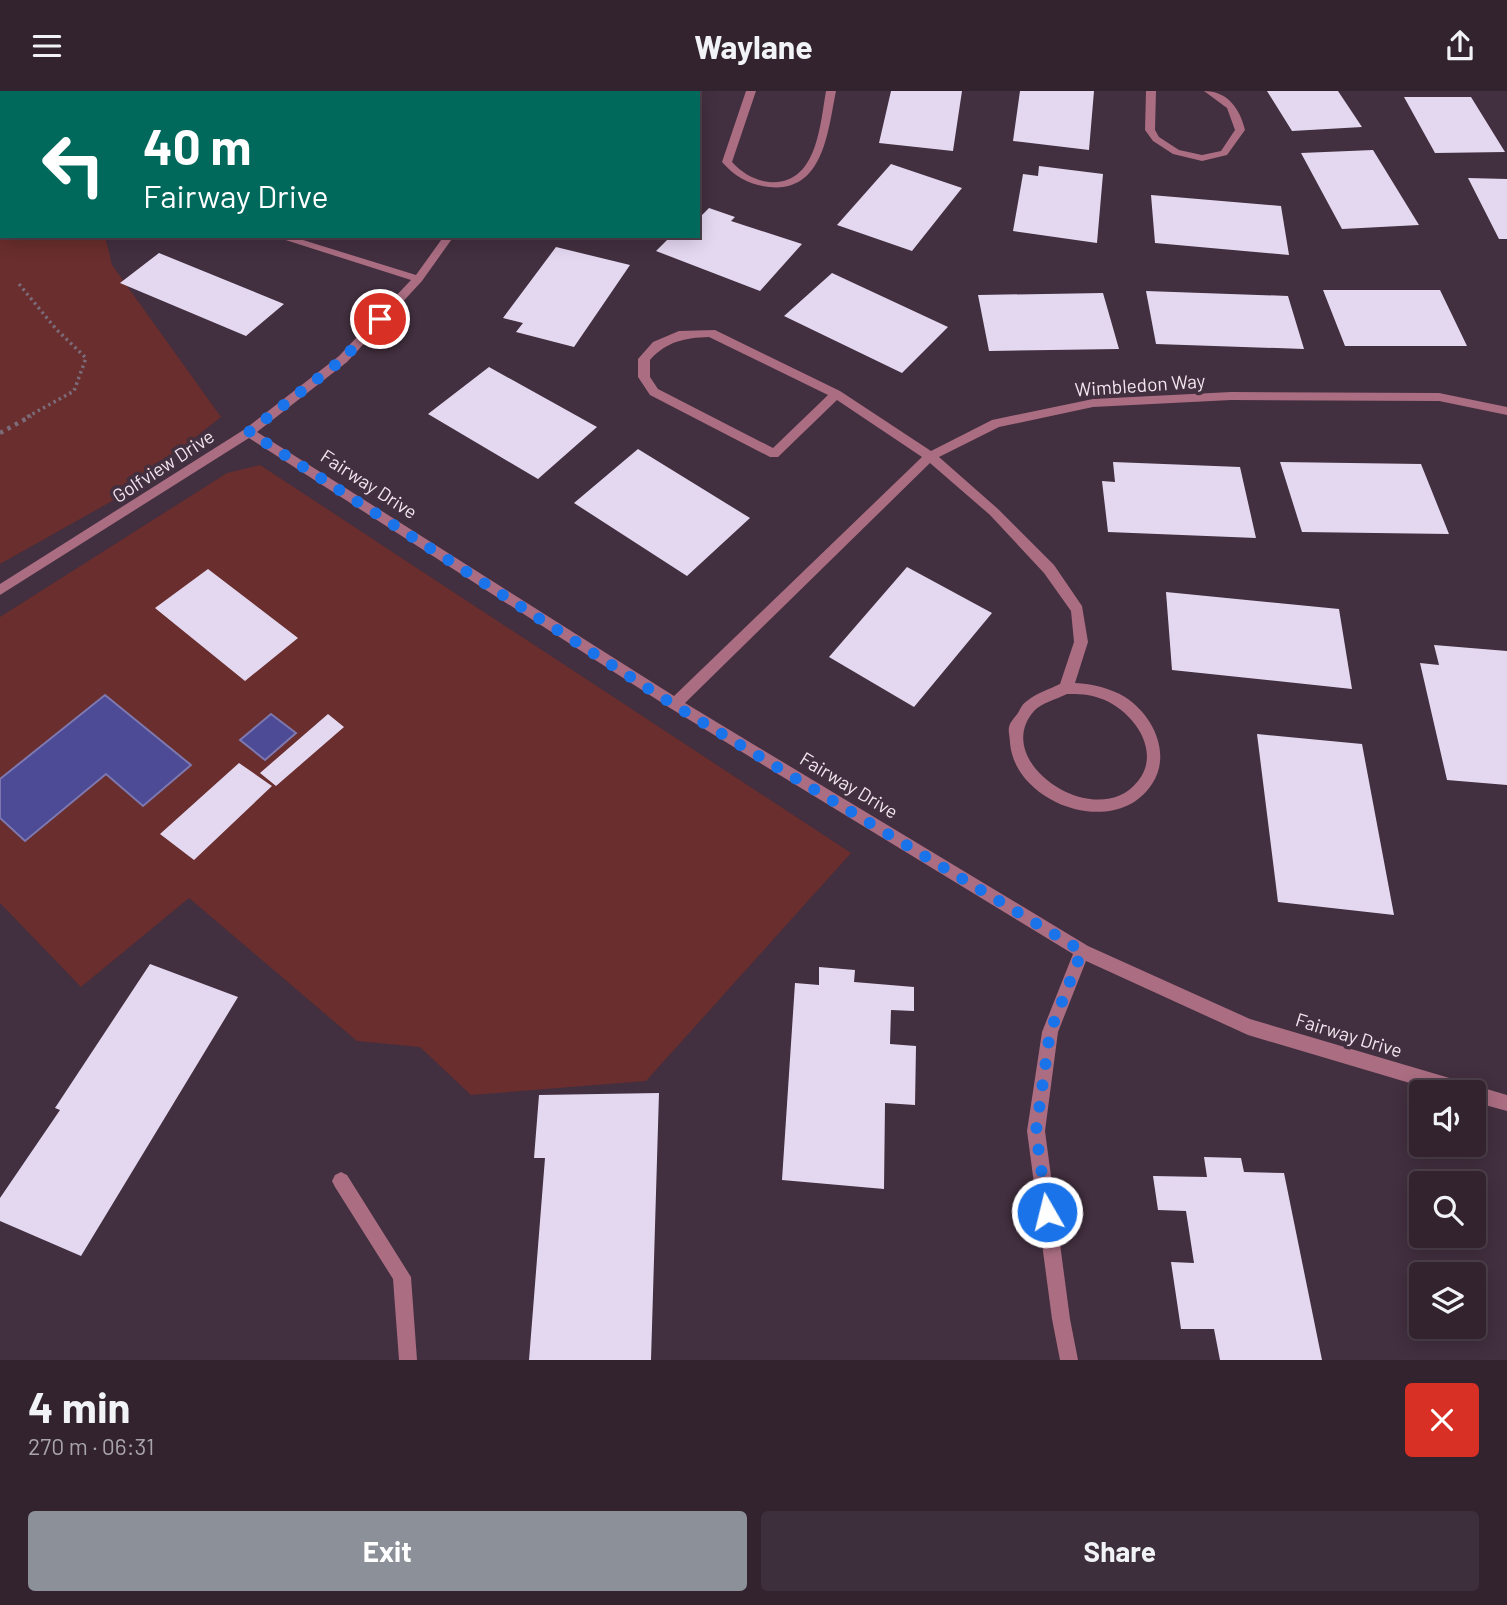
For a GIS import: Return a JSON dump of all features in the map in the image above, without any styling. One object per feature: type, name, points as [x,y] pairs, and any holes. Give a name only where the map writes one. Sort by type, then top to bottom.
[{"type":"street","points":[[751,91],[727,162],[739,176],[757,184],[784,186],[805,178],[814,166],[831,91]]},
{"type":"street","points":[[1151,91],[1150,130],[1156,139],[1177,152],[1202,158],[1224,153],[1240,130],[1237,113],[1228,102],[1209,91]]},
{"type":"street","points":[[285,238],[418,279]]},
{"type":"street","name":"Golfview Drive","points":[[0,590],[249,432],[343,359],[418,279],[448,238]]},
{"type":"street","points":[[835,394],[774,454],[654,392],[645,377],[644,359],[657,345],[683,334],[711,333],[835,394],[930,456],[993,512],[1049,569],[1077,610],[1081,642],[1066,688]]},
{"type":"street","name":"Wimbledon Way","points":[[674,705],[930,456],[996,423],[1093,403],[1231,396],[1439,397],[1507,411]]},
{"type":"street","name":"Fairway Drive","points":[[249,432],[674,705],[1082,951],[1248,1027],[1427,1080]]},
{"type":"street","points":[[1066,688],[1088,689],[1110,695],[1129,707],[1143,722],[1153,740],[1155,759],[1151,777],[1138,792],[1121,802],[1100,807],[1075,804],[1052,794],[1033,779],[1020,761],[1015,741],[1019,721],[1029,705],[1045,694],[1066,688]]},
{"type":"street","points":[[1069,1360],[1036,1131],[1050,1032],[1082,951]]},
{"type":"street","points":[[1486,1097],[1507,1103]]},
{"type":"street","points":[[341,1181],[402,1277],[408,1360]]},
{"type":"path","points":[[0,433],[74,391],[86,358],[56,329],[19,284]]},
{"type":"shaded area","points":[[0,238],[105,238],[112,265],[221,417],[121,496],[0,564]]},
{"type":"shaded area","points":[[260,465],[851,853],[646,1081],[471,1095],[420,1047],[357,1041],[189,898],[81,987],[0,903],[0,617],[227,473]]},
{"type":"shaded area","points":[[105,695],[191,765],[143,806],[106,774],[25,841],[0,818],[0,779]]},
{"type":"shaded area","points":[[271,714],[296,733],[265,760],[240,740]]},
{"type":"building","points":[[891,91],[962,91],[953,151],[879,143]]},
{"type":"building","points":[[1020,91],[1094,91],[1089,150],[1013,141]]},
{"type":"building","points":[[1267,91],[1338,91],[1362,127],[1292,131]]},
{"type":"building","points":[[1404,97],[1471,97],[1505,152],[1435,153]]},
{"type":"building","points":[[1373,150],[1419,225],[1342,229],[1301,153]]},
{"type":"building","points":[[891,164],[962,188],[912,251],[837,225]]},
{"type":"building","points":[[1039,166],[1103,174],[1097,243],[1013,231],[1023,174],[1038,176]]},
{"type":"building","points":[[1468,178],[1507,179],[1507,239],[1499,239]]},
{"type":"building","points":[[1151,195],[1281,206],[1289,255],[1155,243]]},
{"type":"building","points":[[709,208],[735,217],[731,221],[802,244],[760,291],[656,251],[669,238],[700,238],[700,217]]},
{"type":"building","points":[[556,247],[630,265],[574,347],[516,332],[523,323],[503,318]]},
{"type":"building","points":[[159,253],[284,304],[246,336],[120,283]]},
{"type":"building","points":[[832,273],[948,327],[902,373],[784,316]]},
{"type":"building","points":[[1323,290],[1440,290],[1467,346],[1345,346]]},
{"type":"building","points":[[1146,291],[1288,296],[1304,349],[1156,344]]},
{"type":"building","points":[[1103,293],[1119,349],[989,351],[978,295]]},
{"type":"building","points":[[489,367],[597,427],[538,479],[428,414]]},
{"type":"building","points":[[638,449],[750,518],[687,576],[574,503]]},
{"type":"building","points":[[1113,462],[1240,467],[1256,538],[1108,532],[1102,481],[1115,482]]},
{"type":"building","points":[[1280,462],[1421,464],[1449,534],[1302,532]]},
{"type":"building","points":[[907,567],[992,613],[914,707],[829,657]]},
{"type":"building","points":[[208,569],[298,638],[245,681],[155,608]]},
{"type":"building","points":[[1166,592],[1339,609],[1352,689],[1172,670]]},
{"type":"building","points":[[1434,645],[1507,651],[1507,785],[1447,780],[1420,663],[1439,665]]},
{"type":"building","points":[[328,714],[344,727],[276,786],[260,773]]},
{"type":"building","points":[[1257,734],[1362,744],[1394,915],[1278,902]]},
{"type":"building","points":[[239,763],[272,786],[194,860],[160,834]]},
{"type":"building","points":[[150,964],[238,997],[81,1256],[0,1221],[0,1198],[60,1110],[55,1108]]},
{"type":"building","points":[[819,967],[855,970],[854,982],[914,987],[914,1011],[891,1010],[890,1044],[916,1046],[915,1105],[885,1103],[884,1189],[782,1180],[795,983],[819,985]]},
{"type":"building","points":[[659,1093],[651,1360],[529,1360],[545,1158],[534,1158],[539,1095]]},
{"type":"building","points":[[1204,1157],[1241,1158],[1244,1172],[1284,1173],[1322,1360],[1220,1360],[1214,1329],[1181,1329],[1171,1262],[1194,1263],[1186,1211],[1158,1210],[1153,1176],[1207,1177]]},
{"type":"route","points":[[380,319],[343,359],[249,432],[674,705],[1082,951],[1050,1032],[1036,1131],[1047,1212]]}]
